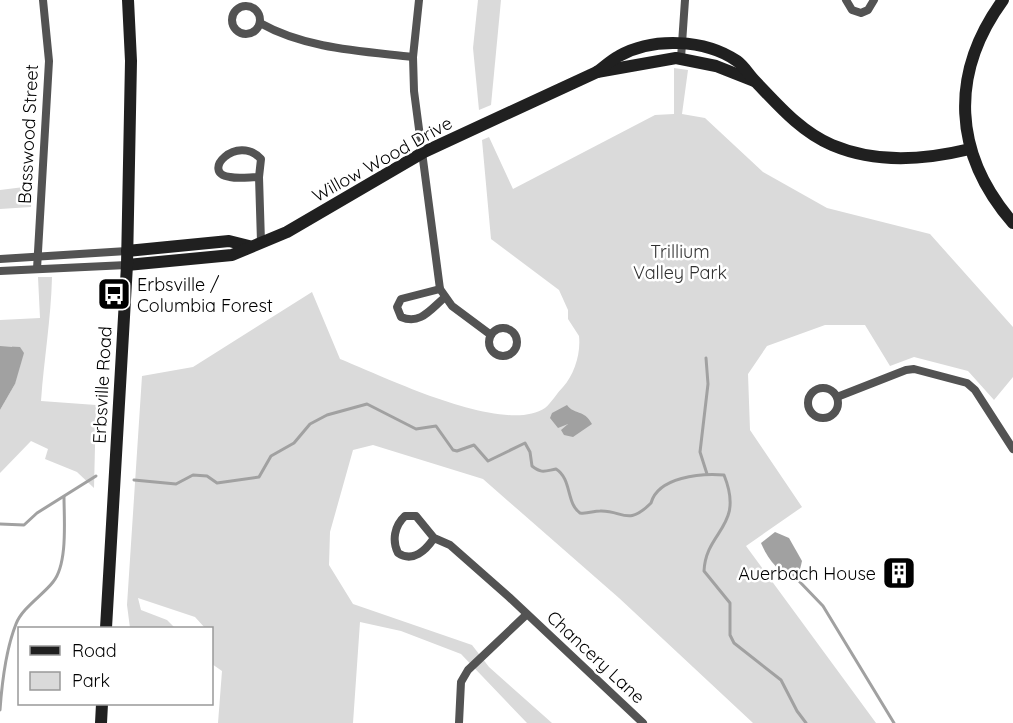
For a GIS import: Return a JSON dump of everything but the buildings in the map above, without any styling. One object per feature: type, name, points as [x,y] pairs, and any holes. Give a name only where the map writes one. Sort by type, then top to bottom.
[{"type":"street","name":"Basswood Street","points":[[37,269],[49,61],[43,0]]},
{"type":"street","name":"Erbsville Road","points":[[106,627],[127,265],[131,61],[128,0]]},
{"type":"street","points":[[419,0],[413,57],[414,91],[442,293],[491,335]]},
{"type":"street","points":[[681,58],[685,0]]},
{"type":"street","points":[[846,0],[852,10],[861,13],[868,10],[874,0]]},
{"type":"street","points":[[1003,0],[990,17],[976,48],[967,83],[965,120],[977,171],[988,191],[1013,223]]},
{"type":"street","points":[[260,23],[272,30],[320,44],[413,57]]},
{"type":"street","name":"Willow Wood Drive","points":[[127,265],[232,255],[317,216],[423,152],[597,72],[619,56],[643,47],[682,44],[722,54],[738,62],[809,133],[856,154],[902,159],[937,157],[970,149]]},
{"type":"street","name":"Willow Wood Drive","points":[[597,72],[616,71],[652,60],[681,58],[716,66],[755,81]]},
{"type":"street","points":[[0,259],[127,251],[229,241],[255,244],[261,159],[255,153],[228,152],[221,158],[218,165],[222,174],[228,177],[259,177]]},
{"type":"street","points":[[0,271],[127,265]]},
{"type":"street","points":[[442,293],[418,320],[411,321],[401,317],[397,308],[401,299],[442,293]]},
{"type":"street","points":[[837,397],[906,370],[915,369],[967,383],[975,390],[1013,449]]},
{"type":"street","points":[[405,516],[416,516],[434,538],[417,555],[410,557],[404,558],[394,546],[398,522],[405,516]]},
{"type":"street","name":"Chancery Lane","points":[[434,538],[450,545],[509,597],[643,723]]},
{"type":"street","points":[[459,723],[461,682],[468,670],[526,615]]},
{"type":"street","points":[[100,723],[102,705]]},
{"type":"green space","points":[[478,0],[501,0],[491,105],[479,110],[473,48]]},
{"type":"green space","name":"Trillium Valley Park","points":[[674,68],[688,70],[682,114],[705,118],[763,172],[827,208],[930,234],[1013,327],[1013,377],[994,400],[968,371],[914,357],[890,366],[865,325],[825,325],[767,346],[748,374],[750,430],[802,507],[746,546],[876,723],[753,723],[619,598],[483,479],[373,445],[353,450],[330,532],[329,565],[353,604],[472,645],[489,667],[552,723],[527,723],[461,654],[401,631],[360,622],[353,723],[218,723],[222,671],[213,665],[213,627],[204,627],[195,617],[138,598],[141,610],[167,620],[174,627],[130,627],[127,605],[142,376],[193,367],[312,292],[340,359],[413,389],[473,409],[502,415],[526,415],[545,408],[567,382],[573,370],[578,357],[579,336],[568,319],[568,310],[559,290],[491,239],[482,140],[489,137],[513,189],[655,115],[674,114]]},
{"type":"green space","points":[[32,186],[31,207],[0,209],[0,190]]},
{"type":"green space","points":[[38,277],[52,277],[41,401],[96,405],[94,488],[77,472],[45,459],[48,449],[31,441],[0,473],[0,410],[15,384],[12,346],[0,346],[0,320],[40,318]]},
{"type":"shaded area","points":[[0,346],[20,347],[24,353],[15,384],[0,410]]},
{"type":"shaded area","points":[[567,405],[586,416],[592,424],[573,437],[564,435],[561,430],[568,424],[558,428],[550,418],[552,413]]},
{"type":"shaded area","points":[[775,532],[789,538],[802,561],[797,582],[775,566],[761,543]]},
{"type":"waterway","points":[[706,358],[708,384],[700,452],[707,474]]},
{"type":"waterway","points":[[134,480],[176,484],[193,475],[207,476],[217,483],[259,477],[271,456],[294,443],[310,424],[327,415],[367,404],[416,429],[436,426],[453,450],[457,451],[474,445],[488,461],[525,443],[535,469],[541,471],[556,469],[561,473],[573,503],[580,513],[608,511],[630,516],[643,510],[651,503],[655,494],[671,482],[693,476],[724,475],[730,506],[723,527],[706,557],[704,571],[730,603],[730,635],[734,643],[781,680],[806,723]]},
{"type":"waterway","points":[[0,524],[24,525],[37,513],[96,476]]},
{"type":"waterway","points":[[0,710],[5,666],[16,624],[58,574],[64,541],[64,497]]},
{"type":"waterway","points":[[798,580],[823,606],[894,723]]},
{"type":"place","name":"Erbsville / Columbia Forest","points":[[114,294]]},
{"type":"place","name":"Auerbach House","points":[[899,573]]}]
